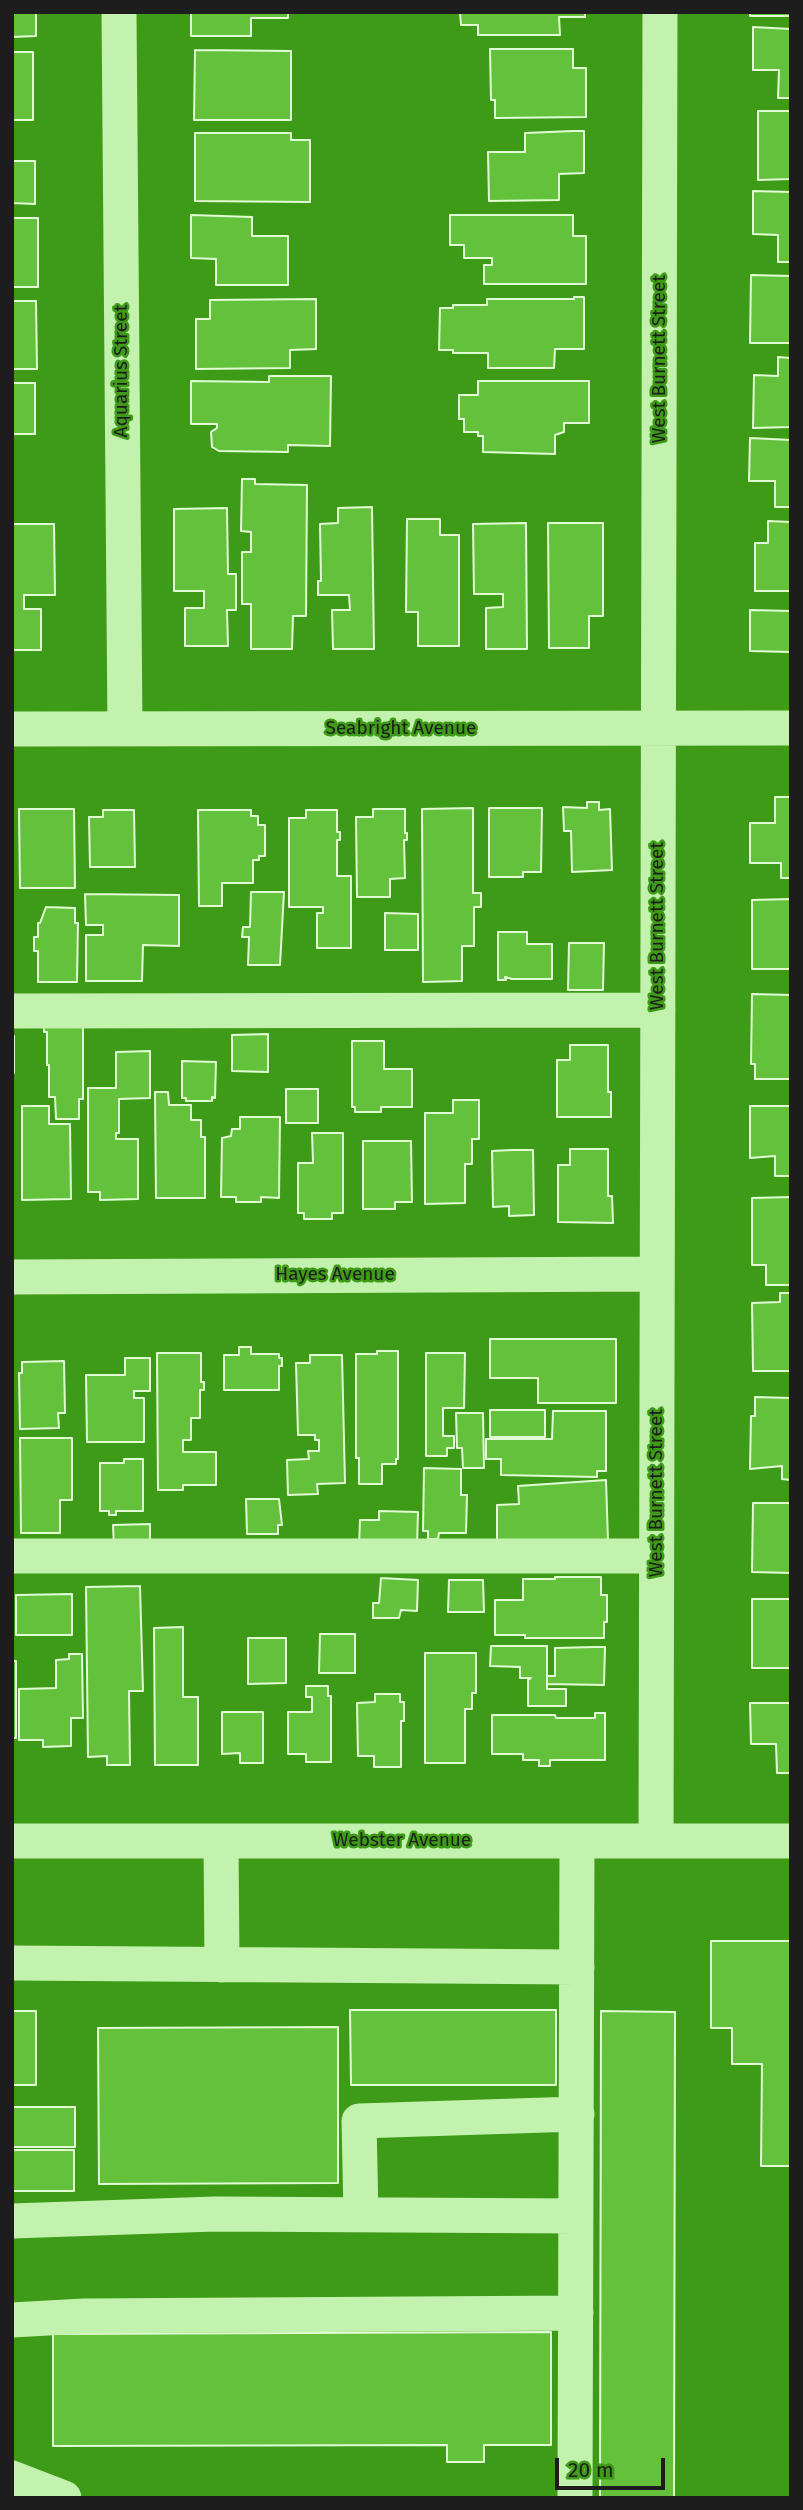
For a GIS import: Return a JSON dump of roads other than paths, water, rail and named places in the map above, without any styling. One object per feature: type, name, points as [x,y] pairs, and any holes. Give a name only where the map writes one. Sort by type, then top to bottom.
[{"type":"street","name":"Aquarius Street","points":[[119,12],[125,729]]},
{"type":"street","name":"West Burnett Street","points":[[656,1841],[660,12]]},
{"type":"street","name":"Seabright Avenue","points":[[12,729],[791,728]]},
{"type":"street","points":[[12,1011],[658,1010]]},
{"type":"street","name":"Hayes Avenue","points":[[12,1277],[657,1274]]},
{"type":"street","points":[[12,1556],[656,1556]]},
{"type":"street","name":"Webster Avenue","points":[[12,1841],[791,1841]]},
{"type":"street","points":[[221,1841],[222,1965]]},
{"type":"street","points":[[575,2498],[577,1841]]},
{"type":"street","points":[[12,1963],[577,1967]]},
{"type":"street","points":[[361,2215],[359,2122],[576,2114]]},
{"type":"street","points":[[12,2221],[215,2214],[576,2216]]},
{"type":"street","points":[[12,2320],[84,2316],[576,2313]]},
{"type":"street","points":[[12,2478],[64,2498]]}]
